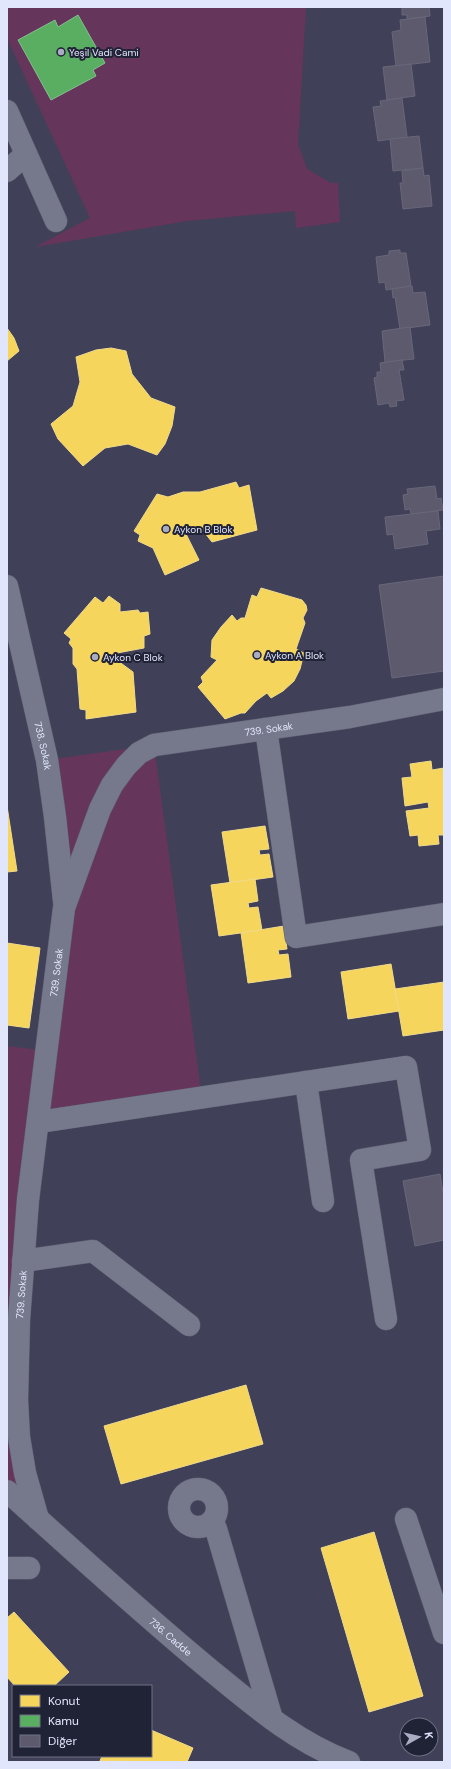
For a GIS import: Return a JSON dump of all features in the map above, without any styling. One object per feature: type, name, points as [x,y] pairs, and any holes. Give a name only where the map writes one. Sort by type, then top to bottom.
[{"type":"street","points":[[7,111],[56,222]]},
{"type":"street","points":[[7,171],[26,154]]},
{"type":"street","name":"738. Sokak","points":[[7,586],[47,760],[55,817],[64,908]]},
{"type":"street","name":"739. Sokak","points":[[38,1519],[25,1474],[19,1437],[17,1407],[23,1261],[28,1200],[39,1122],[64,908],[103,803],[112,785],[126,766],[139,753],[154,745],[350,717],[444,699]]},
{"type":"street","points":[[266,729],[296,937],[444,914]]},
{"type":"street","points":[[39,1122],[406,1067],[420,1150],[361,1160],[386,1319]]},
{"type":"street","points":[[306,1082],[323,1201]]},
{"type":"street","points":[[23,1261],[93,1251],[189,1325]]},
{"type":"street","name":"736. Cadde","points":[[7,1491],[194,1656],[272,1719],[294,1735],[335,1757],[349,1762]]},
{"type":"street","points":[[406,1519],[444,1633]]},
{"type":"street","points":[[212,1521],[216,1529],[272,1719]]},
{"type":"street","points":[[7,1568],[29,1568]]},
{"type":"shaded area","points":[[7,7],[306,7],[298,144],[307,169],[331,183],[338,183],[340,222],[296,228],[295,211],[187,221],[35,247],[90,218],[7,38]]},
{"type":"shaded area","points":[[154,745],[202,1098],[39,1122],[17,1400],[38,1519],[7,1491],[7,1046],[47,1051],[64,908],[47,760]]},
{"type":"building: Konut","points":[[7,328],[14,338],[19,351],[7,361]]},
{"type":"building: Konut","points":[[111,348],[126,351],[132,374],[151,398],[175,407],[172,426],[165,444],[157,455],[128,444],[105,448],[83,466],[58,439],[51,424],[73,406],[80,382],[76,357],[96,350]]},
{"type":"building: Konut","name":"Aykon B Blok","points":[[236,482],[239,488],[249,485],[257,530],[212,542],[201,528],[185,532],[199,560],[165,575],[153,548],[138,541],[140,535],[134,531],[157,494],[168,497],[183,492],[200,492]]},
{"type":"building: Konut","name":"Aykon A Blok","points":[[261,588],[302,600],[306,605],[307,610],[303,618],[305,623],[296,649],[304,653],[300,669],[294,681],[283,691],[271,698],[267,693],[256,701],[245,713],[225,719],[198,687],[203,682],[201,677],[217,660],[211,657],[212,640],[232,615],[237,621],[241,618],[245,618],[252,595],[257,597]]},
{"type":"building: Konut","name":"Aykon C Blok","points":[[109,596],[120,604],[120,612],[138,610],[140,613],[148,612],[150,634],[144,636],[144,648],[117,653],[118,661],[133,672],[136,712],[86,719],[86,710],[80,709],[77,669],[73,664],[73,648],[69,643],[71,639],[64,633],[95,597],[103,603]]},
{"type":"building: Konut","points":[[431,761],[432,770],[444,768],[444,835],[438,835],[439,844],[419,846],[418,835],[410,836],[406,811],[429,808],[428,802],[405,806],[402,778],[412,777],[410,764]]},
{"type":"building: Konut","points":[[7,806],[17,871],[7,872]]},
{"type":"building: Konut","points":[[265,826],[269,849],[259,850],[260,855],[269,854],[273,877],[230,883],[222,832]]},
{"type":"building: Konut","points":[[255,879],[258,901],[248,903],[249,908],[258,907],[262,930],[219,936],[211,885]]},
{"type":"building: Konut","points":[[284,926],[287,949],[278,950],[279,955],[288,954],[291,977],[248,983],[241,933]]},
{"type":"building: Konut","points":[[7,943],[40,948],[29,1028],[7,1025]]},
{"type":"building: Konut","points":[[391,964],[399,1011],[348,1019],[341,972]]},
{"type":"building: Konut","points":[[444,982],[444,1030],[403,1036],[395,989]]},
{"type":"building: Konut","points":[[246,1385],[263,1444],[121,1484],[104,1426]]},
{"type":"building: Konut","points":[[374,1532],[423,1696],[369,1712],[321,1548]]},
{"type":"building: Konut","points":[[14,1612],[69,1672],[55,1685],[14,1685],[7,1677],[7,1618]]},
{"type":"building: Konut","points":[[152,1730],[193,1748],[187,1762],[100,1761],[102,1757],[152,1757]]},
{"type":"building: Kamu","name":"Yeşil Vadi Cami","points":[[78,15],[105,63],[93,70],[96,76],[51,100],[18,40],[55,20],[58,27]]},
{"type":"building: Diğer","points":[[402,7],[429,7],[430,16],[407,19],[407,15],[402,15]]},
{"type":"building: Diğer","points":[[425,17],[430,62],[396,66],[392,32],[401,30],[400,20]]},
{"type":"building: Diğer","points":[[411,64],[415,96],[387,100],[383,67]]},
{"type":"building: Diğer","points":[[402,98],[407,137],[378,141],[373,107],[381,106],[380,101]]},
{"type":"building: Diğer","points":[[419,136],[423,168],[393,171],[390,139]]},
{"type":"building: Diğer","points":[[423,168],[424,176],[429,175],[432,206],[403,209],[400,183],[403,183],[402,171]]},
{"type":"building: Diğer","points":[[400,250],[400,253],[406,253],[411,286],[386,290],[385,282],[379,283],[376,257],[389,255],[389,251]]},
{"type":"building: Diğer","points":[[412,286],[413,293],[425,292],[430,325],[400,329],[395,297],[393,298],[392,289]]},
{"type":"building: Diğer","points":[[410,327],[414,359],[385,362],[382,331]]},
{"type":"building: Diğer","points":[[402,360],[404,370],[399,370],[404,400],[396,401],[397,406],[390,407],[389,403],[378,405],[374,378],[377,377],[377,372],[381,372],[380,363]]},
{"type":"building: Diğer","points":[[435,486],[437,499],[441,498],[443,510],[411,514],[410,509],[405,510],[403,495],[408,494],[407,489]]},
{"type":"building: Diğer","points":[[438,511],[440,529],[426,531],[428,544],[395,549],[393,534],[387,535],[385,517]]},
{"type":"building: Diğer","points":[[444,576],[444,671],[392,678],[379,585]]},
{"type":"building: Diğer","points":[[440,1174],[444,1199],[444,1240],[415,1246],[403,1181]]},
{"type":"place","name":"Yeşil Vadi Cami","points":[[61,52]]},
{"type":"place","name":"Aykon B Blok","points":[[166,529]]},
{"type":"place","name":"Aykon A Blok","points":[[257,655]]},
{"type":"place","name":"Aykon C Blok","points":[[95,657]]}]
